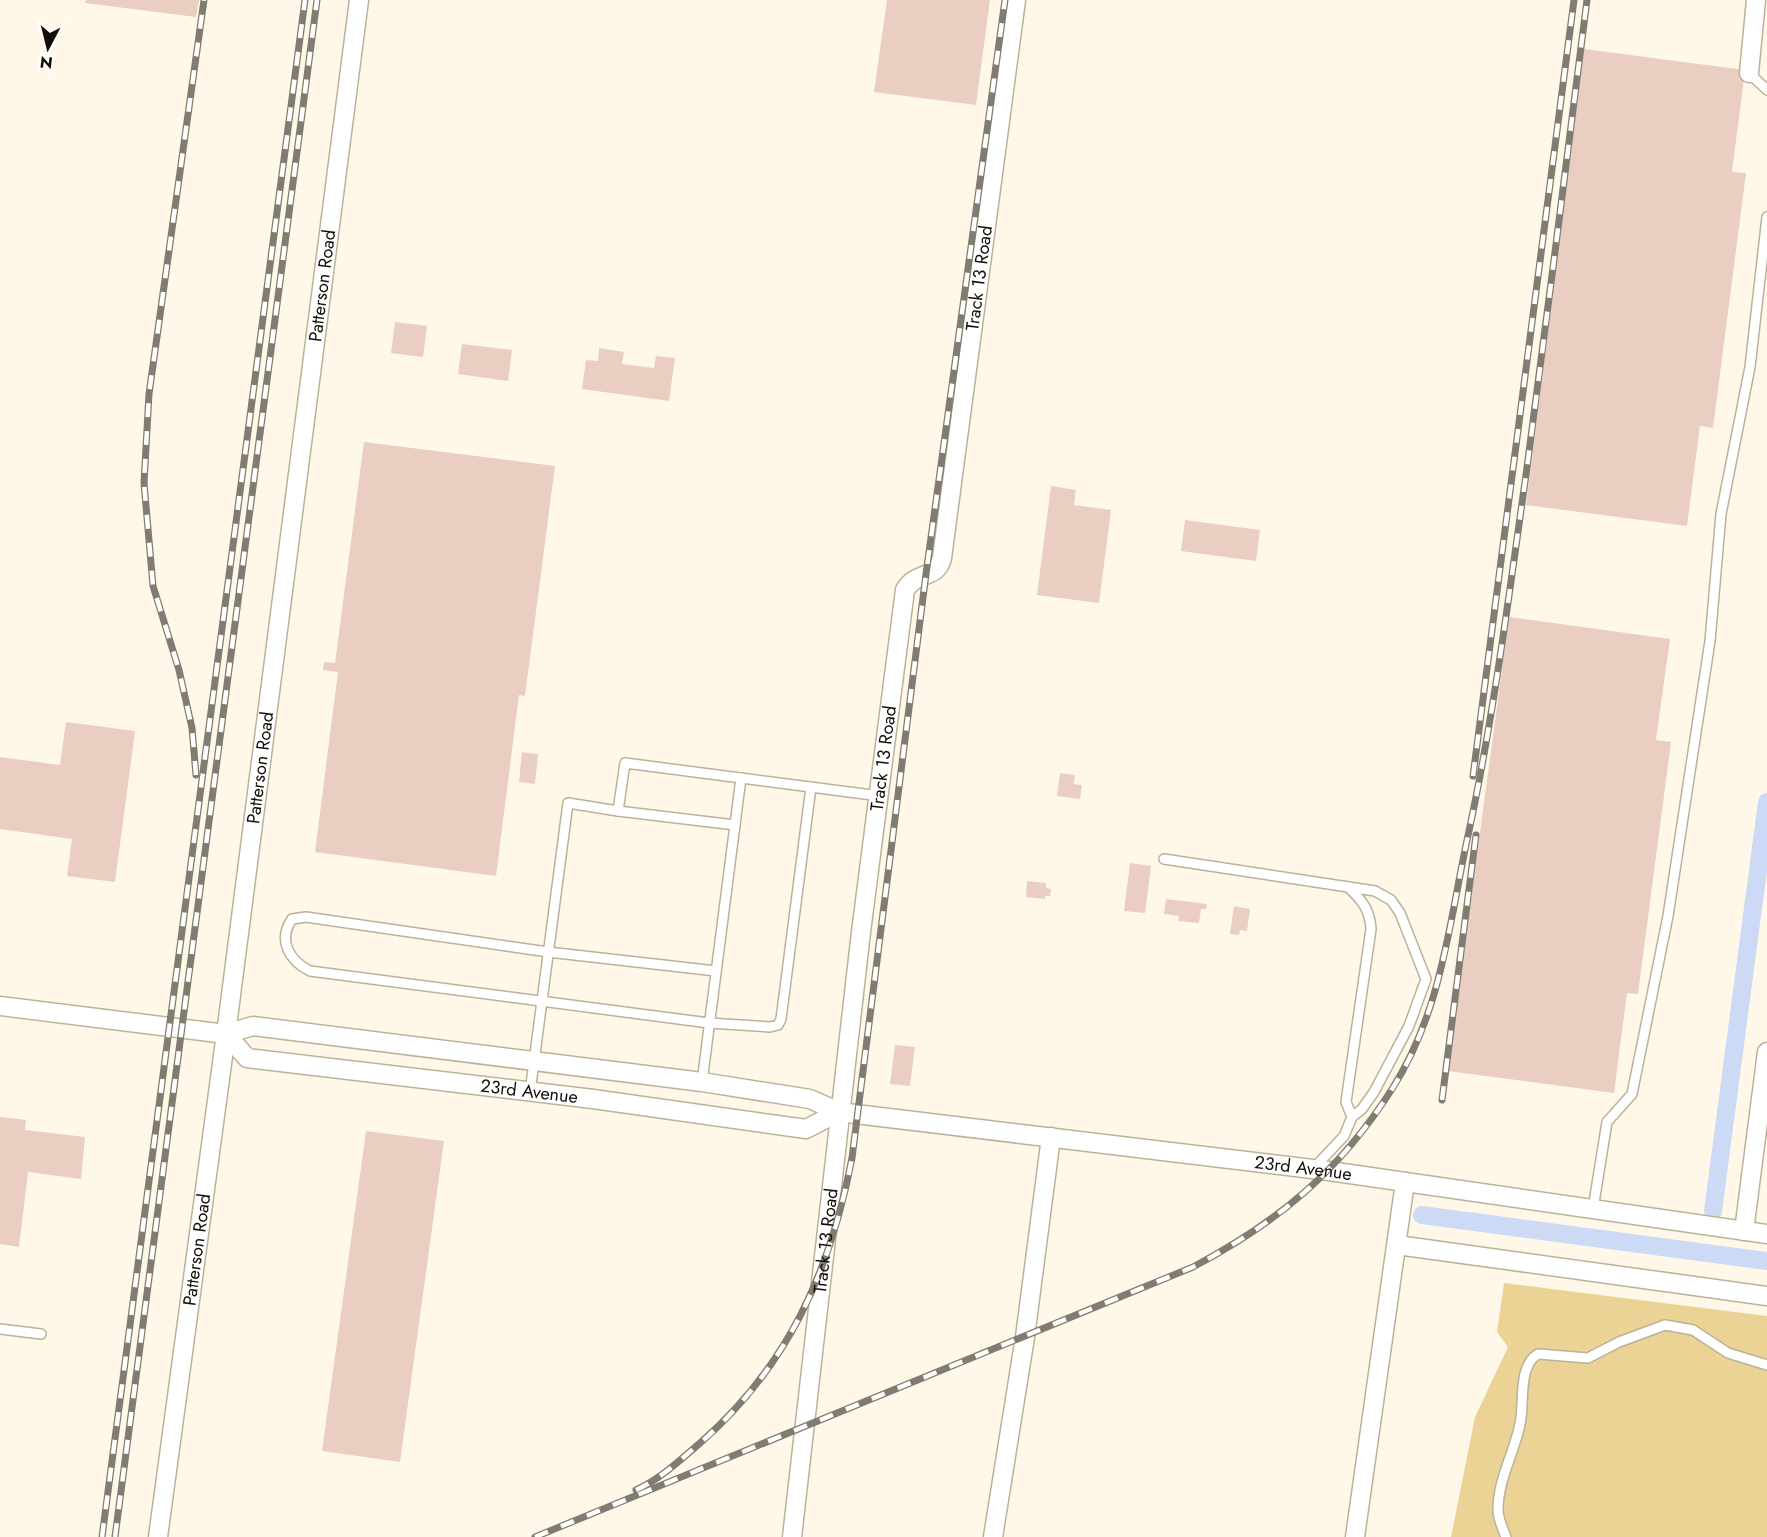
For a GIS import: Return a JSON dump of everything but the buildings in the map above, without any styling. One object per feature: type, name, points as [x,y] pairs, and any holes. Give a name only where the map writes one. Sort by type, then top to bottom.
[{"type":"street","name":"Patterson Road","points":[[158,1537],[226,1034],[359,0]]},
{"type":"street","name":"Track 13 Road","points":[[792,1537],[839,1112],[905,590],[918,576],[933,573],[940,568],[942,558],[1016,0]]},
{"type":"street","points":[[1749,73],[1756,0]]},
{"type":"street","name":"23rd Avenue","points":[[0,1006],[226,1034],[254,1026],[534,1063],[702,1082],[810,1099],[839,1112],[1405,1182],[1767,1234]]},
{"type":"street","name":"23rd Avenue","points":[[226,1034],[247,1058],[530,1092],[806,1129],[839,1112]]},
{"type":"street","points":[[1744,1231],[1767,1052]]},
{"type":"street","points":[[993,1537],[1025,1337],[1051,1137]]},
{"type":"street","points":[[1355,1537],[1405,1182]]},
{"type":"street","points":[[1397,1245],[1767,1296]]},
{"type":"lane","points":[[1749,73],[1767,90]]},
{"type":"lane","points":[[1593,1209],[1607,1122],[1632,1094],[1668,915],[1710,641],[1721,514],[1750,367],[1767,217]]},
{"type":"lane","points":[[618,811],[625,763],[880,796]]},
{"type":"lane","points":[[702,1082],[741,778]]},
{"type":"lane","points":[[716,971],[548,952],[306,917],[292,919],[287,926],[288,954],[297,965],[310,971],[710,1023],[761,1027],[778,1025],[781,1019],[810,787]]},
{"type":"lane","points":[[530,1092],[568,803],[735,825]]},
{"type":"lane","points":[[1164,859],[1375,891],[1391,900],[1400,913],[1426,979],[1409,1026],[1388,1068],[1362,1109],[1352,1117],[1344,1136],[1313,1170]]},
{"type":"lane","points":[[1348,887],[1370,914],[1371,929],[1346,1102],[1352,1117]]},
{"type":"lane","points":[[1506,1537],[1498,1512],[1502,1476],[1520,1425],[1525,1380],[1532,1358],[1538,1354],[1547,1353],[1574,1359],[1588,1358],[1619,1342],[1665,1325],[1693,1330],[1728,1353],[1767,1365]]},
{"type":"lane","points":[[0,1329],[41,1334]]},
{"type":"shaded area","points":[[1504,1283],[1767,1316],[1767,1537],[1451,1537],[1475,1417],[1508,1347],[1497,1332]]},
{"type":"waterway","points":[[1713,1211],[1767,802]]},
{"type":"waterway","points":[[1422,1215],[1767,1261]]},
{"type":"railway","points":[[196,775],[192,728],[179,670],[153,586],[144,483],[149,394],[204,0]]},
{"type":"railway","points":[[102,1537],[305,0]]},
{"type":"railway","points":[[115,1537],[317,0]]},
{"type":"railway","points":[[636,1490],[661,1475],[699,1444],[730,1414],[781,1350],[801,1315],[817,1278],[843,1200],[852,1158],[926,574],[1005,0]]},
{"type":"railway","points":[[1473,776],[1574,0]]},
{"type":"railway","points":[[535,1537],[1193,1267],[1253,1232],[1305,1192],[1351,1145],[1392,1089],[1409,1059],[1434,996],[1486,743],[1526,475],[1587,0]]},
{"type":"railway","points":[[1442,1100],[1476,835]]}]
